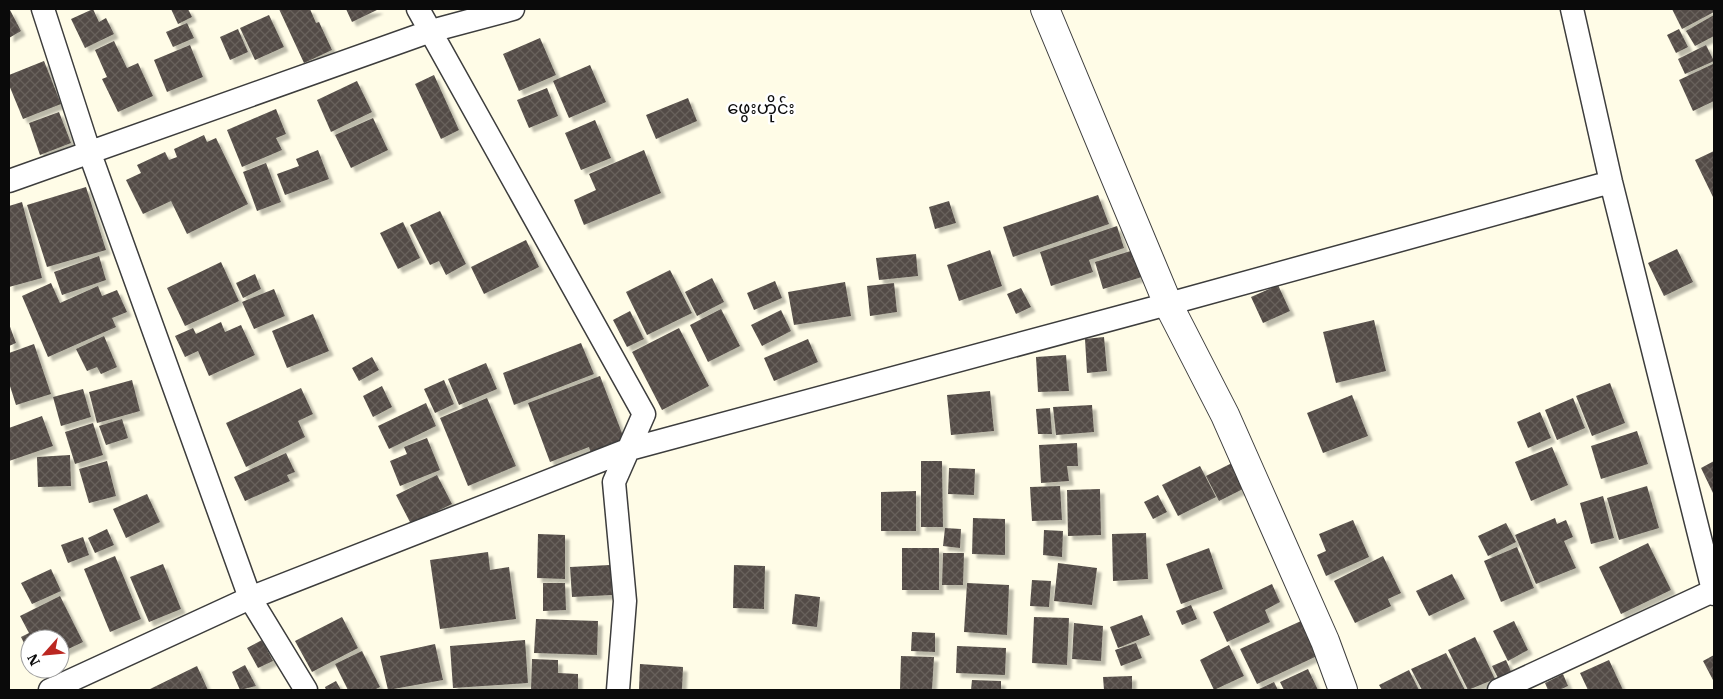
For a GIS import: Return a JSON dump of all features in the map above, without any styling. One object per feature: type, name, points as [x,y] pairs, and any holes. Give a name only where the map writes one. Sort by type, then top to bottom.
[{"type":"street","points":[[43,9],[89,151],[250,598],[306,690]]},
{"type":"street","points":[[418,9],[644,414],[614,482],[625,601],[618,690]]},
{"type":"street","points":[[9,181],[431,31],[514,9]]},
{"type":"street","points":[[1045,9],[1168,304],[1225,415],[1325,641],[1343,690]]},
{"type":"street","points":[[1499,690],[1714,592],[1611,182],[1572,9]]},
{"type":"street","points":[[50,690],[250,598],[630,449],[1611,182]]},
{"type":"building","points":[[93,9],[99,22],[106,18],[114,34],[85,48],[71,19]]},
{"type":"building","points":[[171,9],[188,9],[192,17],[178,24]]},
{"type":"building","points":[[279,9],[310,9],[316,23],[319,22],[332,50],[304,63]]},
{"type":"building","points":[[346,9],[379,9],[352,22]]},
{"type":"building","points":[[1672,9],[1714,9],[1714,12],[1682,29]]},
{"type":"building","points":[[9,11],[21,31],[9,38]]},
{"type":"building","points":[[269,15],[284,47],[255,60],[240,28]]},
{"type":"building","points":[[1714,15],[1714,36],[1695,46],[1686,31]]},
{"type":"building","points":[[187,23],[194,38],[173,47],[166,32]]},
{"type":"building","points":[[238,29],[248,52],[230,60],[220,37]]},
{"type":"building","points":[[1679,29],[1688,47],[1676,53],[1667,35]]},
{"type":"building","points":[[540,38],[556,75],[519,91],[503,54]]},
{"type":"building","points":[[114,41],[127,68],[138,63],[153,96],[118,112],[102,79],[107,77],[95,50]]},
{"type":"building","points":[[190,45],[203,77],[167,92],[154,60]]},
{"type":"building","points":[[1706,45],[1714,61],[1685,74],[1678,59]]},
{"type":"building","points":[[44,61],[61,104],[23,119],[9,85],[9,75]]},
{"type":"building","points":[[1713,64],[1714,101],[1693,111],[1679,80]]},
{"type":"building","points":[[590,65],[606,102],[569,118],[553,81]]},
{"type":"building","points":[[434,75],[459,130],[441,139],[415,84]]},
{"type":"building","points":[[357,81],[372,112],[331,132],[317,100]]},
{"type":"building","points":[[547,88],[558,116],[529,128],[517,100]]},
{"type":"building","points":[[688,98],[697,121],[656,139],[646,115]]},
{"type":"building","points":[[276,109],[286,134],[276,138],[282,150],[242,167],[227,130]]},
{"type":"building","points":[[59,112],[71,143],[40,155],[29,123]]},
{"type":"building","points":[[373,118],[388,150],[351,168],[335,135]]},
{"type":"building","points":[[595,120],[611,158],[581,170],[565,133]]},
{"type":"building","points":[[204,135],[207,142],[216,138],[248,204],[187,234],[171,201],[143,214],[126,180],[141,173],[137,165],[165,152],[169,160],[177,157],[174,149]]},
{"type":"building","points":[[318,150],[329,179],[285,195],[277,174],[299,166],[296,159]]},
{"type":"building","points":[[644,150],[661,193],[584,225],[574,200],[596,190],[589,174]]},
{"type":"building","points":[[1714,151],[1714,196],[1713,197],[1695,160]]},
{"type":"building","points":[[266,163],[281,202],[257,211],[243,172]]},
{"type":"building","points":[[86,187],[106,250],[47,267],[27,205]]},
{"type":"building","points":[[1098,195],[1109,224],[1013,257],[1003,227]]},
{"type":"building","points":[[949,201],[956,223],[935,229],[929,207]]},
{"type":"building","points":[[22,202],[42,278],[9,287],[9,206]]},
{"type":"building","points":[[440,211],[466,264],[446,275],[439,261],[430,265],[410,225]]},
{"type":"building","points":[[403,222],[420,258],[398,269],[380,233]]},
{"type":"building","points":[[1117,226],[1124,248],[1089,260],[1093,272],[1051,286],[1040,252]]},
{"type":"building","points":[[526,240],[539,267],[484,294],[471,267]]},
{"type":"building","points":[[1137,249],[1145,276],[1103,289],[1095,262]]},
{"type":"building","points":[[1677,249],[1693,282],[1664,296],[1648,263]]},
{"type":"building","points":[[990,250],[1002,286],[959,301],[947,265]]},
{"type":"building","points":[[916,254],[918,276],[879,280],[876,258]]},
{"type":"building","points":[[99,256],[106,280],[62,295],[54,272]]},
{"type":"building","points":[[221,262],[239,301],[185,326],[167,288]]},
{"type":"building","points":[[670,270],[692,313],[647,335],[626,292]]},
{"type":"building","points":[[255,274],[261,289],[243,298],[236,283]]},
{"type":"building","points":[[712,278],[724,302],[697,316],[685,292]]},
{"type":"building","points":[[775,281],[782,298],[754,310],[747,293]]},
{"type":"building","points":[[845,282],[851,316],[794,325],[788,292]]},
{"type":"building","points":[[51,283],[60,303],[98,286],[102,296],[117,290],[127,312],[112,318],[116,327],[48,357],[22,296]]},
{"type":"building","points":[[894,283],[897,312],[870,316],[867,286]]},
{"type":"building","points":[[1278,285],[1290,311],[1263,323],[1251,297]]},
{"type":"building","points":[[1021,288],[1031,307],[1016,314],[1007,294]]},
{"type":"building","points":[[274,289],[285,316],[254,329],[242,302]]},
{"type":"building","points":[[721,309],[740,346],[708,362],[690,325]]},
{"type":"building","points":[[781,310],[791,331],[762,346],[751,325]]},
{"type":"building","points":[[630,311],[644,339],[627,347],[613,320]]},
{"type":"building","points":[[313,314],[329,351],[287,368],[272,331]]},
{"type":"building","points":[[1374,320],[1386,371],[1336,383],[1323,332]]},
{"type":"building","points":[[221,322],[225,332],[241,325],[255,355],[209,376],[198,351],[185,357],[175,336],[193,328],[196,334]]},
{"type":"building","points":[[9,324],[16,343],[9,346]]},
{"type":"building","points":[[679,328],[709,386],[662,410],[632,352]]},
{"type":"building","points":[[104,336],[117,367],[101,374],[97,367],[87,371],[76,349]]},
{"type":"building","points":[[1104,337],[1107,371],[1087,373],[1085,339]]},
{"type":"building","points":[[808,339],[818,362],[774,381],[764,358]]},
{"type":"building","points":[[581,343],[594,374],[514,405],[503,373]]},
{"type":"building","points":[[34,344],[51,394],[16,405],[9,383],[9,353]]},
{"type":"building","points":[[1066,355],[1069,391],[1038,392],[1036,357]]},
{"type":"building","points":[[372,357],[379,370],[359,381],[352,368]]},
{"type":"building","points":[[486,363],[497,389],[459,405],[448,379]]},
{"type":"building","points":[[600,376],[625,441],[591,454],[589,447],[550,462],[528,403]]},
{"type":"building","points":[[132,380],[140,411],[97,423],[89,392]]},
{"type":"building","points":[[444,380],[454,404],[435,413],[424,389]]},
{"type":"building","points":[[1610,383],[1625,423],[1592,436],[1576,396]]},
{"type":"building","points":[[382,386],[392,407],[373,417],[363,396]]},
{"type":"building","points":[[301,388],[313,414],[298,421],[305,437],[246,467],[226,423]]},
{"type":"building","points":[[83,389],[91,417],[61,426],[53,397]]},
{"type":"building","points":[[990,391],[994,431],[951,435],[947,395]]},
{"type":"building","points":[[1352,395],[1368,436],[1323,453],[1307,413]]},
{"type":"building","points":[[487,398],[516,466],[468,486],[440,418]]},
{"type":"building","points":[[1573,398],[1585,428],[1557,440],[1545,410]]},
{"type":"building","points":[[426,403],[436,426],[389,449],[378,426]]},
{"type":"building","points":[[1092,405],[1094,432],[1056,435],[1053,407]]},
{"type":"building","points":[[1050,408],[1052,434],[1038,434],[1036,409]]},
{"type":"building","points":[[1540,412],[1551,438],[1528,448],[1517,422]]},
{"type":"building","points":[[42,416],[53,446],[9,461],[9,428]]},
{"type":"building","points":[[122,419],[128,438],[106,445],[99,426]]},
{"type":"building","points":[[93,423],[103,455],[75,464],[65,432]]},
{"type":"building","points":[[1637,431],[1648,464],[1601,479],[1591,446]]},
{"type":"building","points":[[427,438],[440,470],[400,486],[390,461],[407,454],[404,447]]},
{"type":"building","points":[[1077,443],[1078,466],[1067,466],[1069,481],[1041,483],[1039,445]]},
{"type":"building","points":[[1552,447],[1568,485],[1531,501],[1515,462]]},
{"type":"building","points":[[286,453],[295,472],[287,475],[290,481],[245,501],[234,477]]},
{"type":"building","points":[[70,455],[71,486],[38,487],[37,457]]},
{"type":"building","points":[[107,461],[116,496],[89,503],[79,469]]},
{"type":"building","points":[[921,461],[942,461],[943,527],[921,527]]},
{"type":"building","points":[[1714,461],[1714,492],[1713,493],[1701,468]]},
{"type":"building","points":[[1232,463],[1245,488],[1219,501],[1206,476]]},
{"type":"building","points":[[1200,466],[1216,497],[1178,516],[1162,485]]},
{"type":"building","points":[[949,468],[975,469],[974,495],[948,494]]},
{"type":"building","points":[[437,475],[452,504],[411,524],[396,495]]},
{"type":"building","points":[[1060,486],[1062,520],[1032,521],[1030,487]]},
{"type":"building","points":[[1647,486],[1659,528],[1619,540],[1607,498]]},
{"type":"building","points":[[1100,489],[1101,535],[1068,536],[1067,490]]},
{"type":"building","points":[[916,491],[916,531],[881,531],[881,492]]},
{"type":"building","points":[[147,494],[160,522],[126,538],[113,509]]},
{"type":"building","points":[[1158,495],[1167,512],[1153,519],[1144,502]]},
{"type":"building","points":[[1603,496],[1614,538],[1591,544],[1580,503]]},
{"type":"building","points":[[973,518],[1005,519],[1005,555],[972,554]]},
{"type":"building","points":[[1555,518],[1557,524],[1566,520],[1573,537],[1564,541],[1576,568],[1536,584],[1515,535]]},
{"type":"building","points":[[1353,520],[1369,557],[1326,576],[1317,555],[1326,551],[1319,534]]},
{"type":"building","points":[[1506,523],[1516,542],[1488,556],[1478,536]]},
{"type":"building","points":[[945,528],[961,529],[960,548],[943,546]]},
{"type":"building","points":[[107,529],[114,545],[95,553],[88,538]]},
{"type":"building","points":[[1044,530],[1063,531],[1062,557],[1043,555]]},
{"type":"building","points":[[1146,533],[1148,579],[1113,581],[1112,534]]},
{"type":"building","points":[[538,534],[565,535],[565,579],[537,578]]},
{"type":"building","points":[[83,537],[89,555],[68,563],[61,545]]},
{"type":"building","points":[[1648,543],[1671,590],[1621,614],[1599,567]]},
{"type":"building","points":[[1517,547],[1534,588],[1501,602],[1484,561]]},
{"type":"building","points":[[902,548],[939,548],[939,590],[902,590]]},
{"type":"building","points":[[1209,548],[1223,589],[1181,604],[1166,564]]},
{"type":"building","points":[[488,552],[490,570],[509,567],[516,619],[440,629],[430,560]]},
{"type":"building","points":[[943,553],[964,553],[963,585],[942,585]]},
{"type":"building","points":[[115,556],[141,619],[110,632],[84,569]]},
{"type":"building","points":[[1383,556],[1401,593],[1388,599],[1391,606],[1355,623],[1334,581]]},
{"type":"building","points":[[1058,563],[1097,568],[1092,605],[1054,601]]},
{"type":"building","points":[[163,564],[181,609],[149,622],[130,577]]},
{"type":"building","points":[[610,565],[612,595],[572,597],[570,567]]},
{"type":"building","points":[[734,565],[765,566],[764,609],[733,608]]},
{"type":"building","points":[[51,569],[61,591],[32,604],[21,583]]},
{"type":"building","points":[[1452,574],[1465,599],[1429,616],[1416,591]]},
{"type":"building","points":[[1032,580],[1051,581],[1049,607],[1030,606]]},
{"type":"building","points":[[543,583],[565,583],[566,610],[543,611]]},
{"type":"building","points":[[967,583],[1009,585],[1007,635],[964,632]]},
{"type":"building","points":[[1272,584],[1280,602],[1265,610],[1270,622],[1227,642],[1213,612]]},
{"type":"building","points":[[795,594],[820,597],[817,627],[792,624]]},
{"type":"building","points":[[60,596],[83,642],[70,648],[70,629],[27,629],[20,616]]},
{"type":"building","points":[[1191,605],[1197,619],[1182,625],[1176,611]]},
{"type":"building","points":[[1142,615],[1150,635],[1118,648],[1110,627]]},
{"type":"building","points":[[342,617],[358,648],[312,672],[295,641]]},
{"type":"building","points":[[1034,617],[1069,618],[1067,665],[1032,663]]},
{"type":"building","points":[[536,619],[598,621],[597,655],[534,653]]},
{"type":"building","points":[[1301,621],[1317,656],[1257,684],[1240,649]]},
{"type":"building","points":[[1514,621],[1528,650],[1508,661],[1493,631]]},
{"type":"building","points":[[1074,623],[1103,626],[1101,661],[1072,659]]},
{"type":"building","points":[[912,632],[935,633],[935,652],[911,651]]},
{"type":"building","points":[[1475,637],[1495,679],[1468,690],[1448,650]]},
{"type":"building","points":[[262,640],[273,661],[258,668],[247,648]]},
{"type":"building","points":[[525,640],[528,683],[453,688],[450,646]]},
{"type":"building","points":[[1136,643],[1142,658],[1121,666],[1115,650]]},
{"type":"building","points":[[435,644],[443,680],[388,690],[380,656]]},
{"type":"building","points":[[1229,645],[1244,676],[1214,690],[1200,660]]},
{"type":"building","points":[[957,646],[1006,648],[1005,675],[956,673]]},
{"type":"building","points":[[362,651],[380,687],[374,690],[348,690],[335,664]]},
{"type":"building","points":[[1446,653],[1465,690],[1422,690],[1411,669]]},
{"type":"building","points":[[1714,655],[1714,679],[1713,680],[1703,661]]},
{"type":"building","points":[[901,656],[934,657],[932,690],[900,690]]},
{"type":"building","points":[[532,659],[558,660],[558,673],[578,674],[578,690],[531,690]]},
{"type":"building","points":[[1506,660],[1513,676],[1500,682],[1492,666]]},
{"type":"building","points":[[1609,660],[1623,690],[1588,690],[1580,673]]},
{"type":"building","points":[[640,664],[683,667],[682,690],[639,690]]},
{"type":"building","points":[[245,665],[256,686],[240,690],[232,672]]},
{"type":"building","points":[[197,666],[208,690],[148,690]]},
{"type":"building","points":[[1308,669],[1318,690],[1284,690],[1280,682]]},
{"type":"building","points":[[1409,670],[1419,690],[1382,690],[1379,685]]},
{"type":"building","points":[[1563,674],[1568,686],[1559,690],[1548,690],[1545,683]]},
{"type":"building","points":[[1132,676],[1132,690],[1104,690],[1103,677]]},
{"type":"building","points":[[972,680],[1001,681],[1001,690],[971,690]]},
{"type":"building","points":[[336,681],[341,690],[326,690],[325,687]]},
{"type":"building","points":[[1274,682],[1278,690],[1257,690]]},
{"type":"district","name":"ဖွေးဟိုင်း","points":[[761,107]]}]
